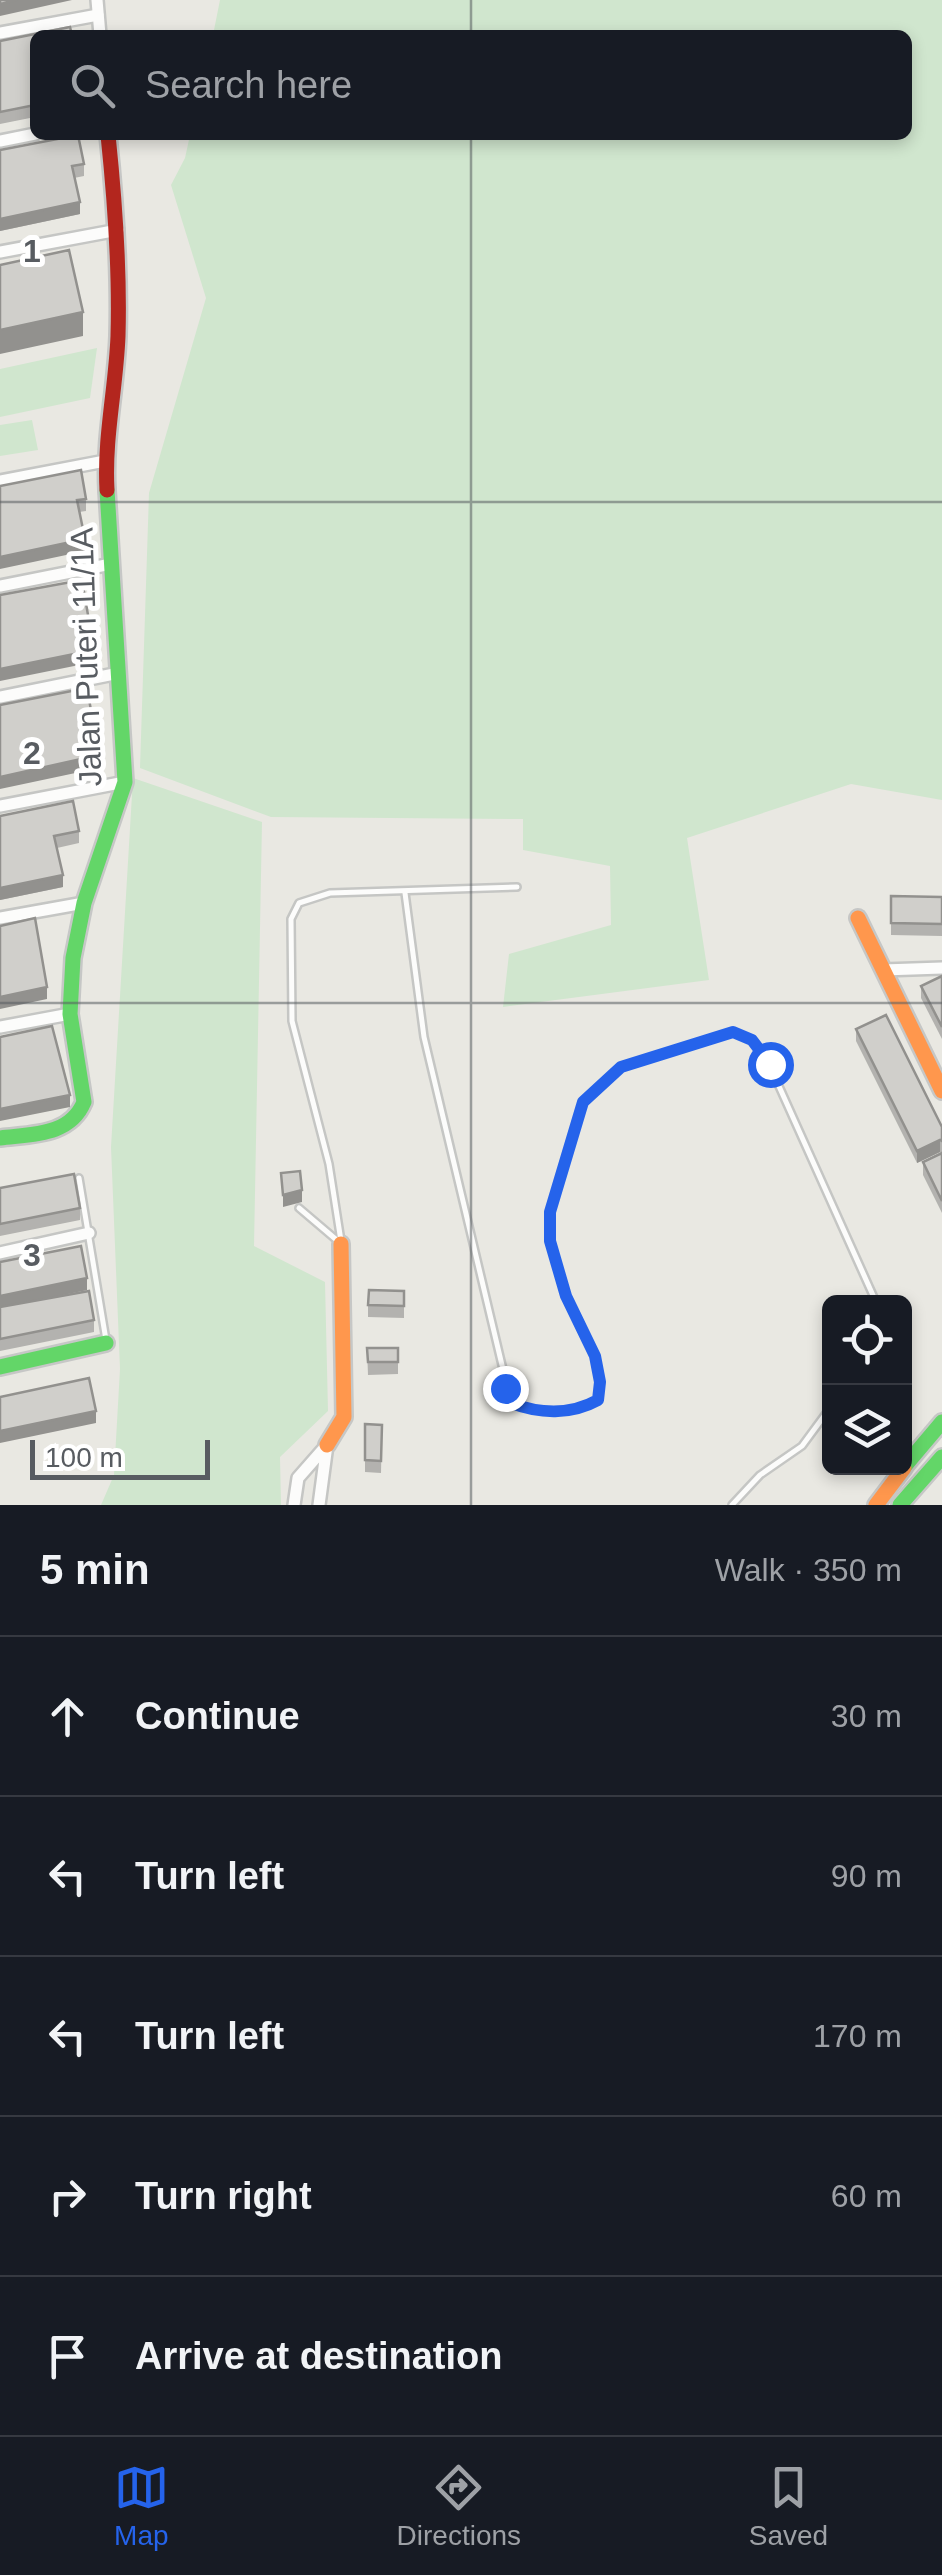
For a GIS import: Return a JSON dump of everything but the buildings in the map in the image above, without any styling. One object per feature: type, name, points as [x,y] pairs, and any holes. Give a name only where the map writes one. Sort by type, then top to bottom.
[{"type":"street","points":[[98,0],[99,30]]},
{"type":"street","points":[[0,33],[98,16]]},
{"type":"street","points":[[0,141],[30,135]]},
{"type":"street","name":"Jalan Puteri 11/1A","points":[[0,1138],[70,1126],[80,1116],[84,1102],[70,1014],[73,958],[84,902],[125,782],[106,462],[118,340],[118,230],[109,140]]},
{"type":"street","points":[[0,252],[118,230]]},
{"type":"street","points":[[0,481],[106,462]]},
{"type":"street","points":[[0,586],[111,564]]},
{"type":"street","points":[[0,698],[119,673]]},
{"type":"street","points":[[0,806],[125,782]]},
{"type":"street","points":[[0,918],[84,902]]},
{"type":"street","points":[[858,918],[942,1091]]},
{"type":"street","points":[[883,970],[942,968]]},
{"type":"street","points":[[0,1027],[70,1014]]},
{"type":"street","points":[[0,1253],[89,1233]]},
{"type":"street","points":[[294,1505],[298,1478],[326,1446],[344,1416],[341,1244]]},
{"type":"street","points":[[0,1367],[106,1343]]},
{"type":"street","points":[[912,1458],[942,1422]]},
{"type":"street","points":[[319,1505],[326,1446]]},
{"type":"street","points":[[900,1505],[942,1456]]},
{"type":"street","points":[[876,1505],[898,1475]]},
{"type":"lane","points":[[341,1244],[329,1164],[292,1021],[291,919],[299,903],[311,896],[517,887]]},
{"type":"lane","points":[[406,893],[424,1037],[511,1403],[528,1410],[577,1411],[598,1400],[600,1382],[595,1356],[566,1296],[550,1241],[550,1212],[583,1102],[621,1067],[733,1032],[752,1040],[770,1064],[873,1295]]},
{"type":"lane","points":[[79,1178],[102,1294],[106,1343]]},
{"type":"lane","points":[[299,1208],[341,1244]]},
{"type":"lane","points":[[85,1297],[102,1294]]},
{"type":"lane","points":[[732,1505],[760,1475],[802,1446],[822,1419]]},
{"type":"green space","points":[[220,0],[942,0],[942,800],[851,784],[687,838],[709,980],[503,1007],[509,954],[611,925],[610,866],[523,850],[523,819],[271,817],[140,768],[149,493],[206,298],[171,185],[185,158],[189,140],[912,140],[912,30],[214,30]]},
{"type":"green space","points":[[97,348],[90,398],[0,417],[0,369]]},
{"type":"green space","points":[[32,420],[38,450],[0,456],[0,425]]},
{"type":"green space","points":[[133,778],[262,822],[254,1246],[325,1282],[328,1411],[280,1457],[281,1505],[101,1505],[114,1475],[120,1369],[111,1147]]},
{"type":"traffic: fast","points":[[0,1138],[60,1127],[78,1113],[84,1102],[70,1014],[73,958],[84,903],[125,782],[107,490]]},
{"type":"traffic: fast","points":[[0,1367],[106,1343]]},
{"type":"traffic: fast","points":[[912,1458],[942,1422]]},
{"type":"traffic: fast","points":[[900,1505],[942,1457]]},
{"type":"traffic: slow","points":[[858,918],[942,1091]]},
{"type":"traffic: slow","points":[[327,1445],[344,1417],[341,1244]]},
{"type":"traffic: slow","points":[[876,1505],[899,1475]]},
{"type":"traffic: jam","points":[[107,490],[118,311],[108,140]]},
{"type":"route","points":[[505,1388],[511,1403],[528,1410],[577,1411],[598,1400],[600,1382],[595,1356],[566,1296],[550,1241],[550,1212],[583,1102],[621,1067],[733,1032],[752,1040],[770,1064]]}]
